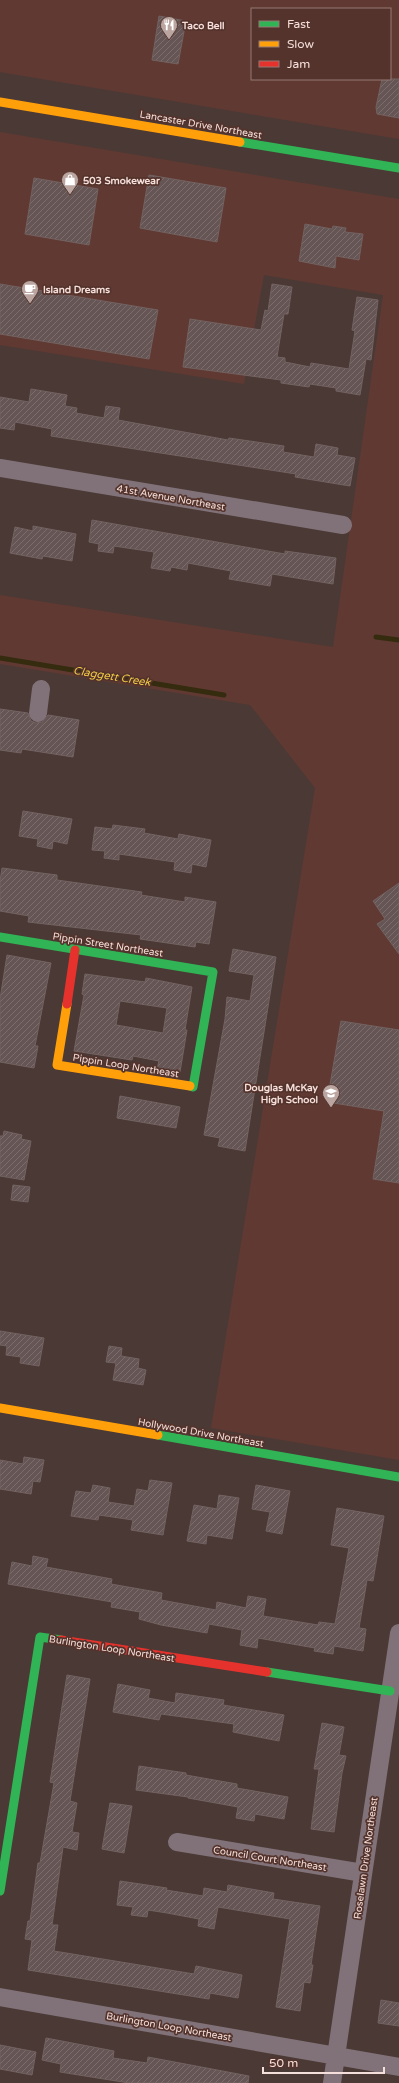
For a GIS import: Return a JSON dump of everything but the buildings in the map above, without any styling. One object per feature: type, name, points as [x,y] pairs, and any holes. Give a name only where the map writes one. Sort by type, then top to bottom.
[{"type":"street","name":"Lancaster Drive Northeast","points":[[0,102],[399,168]]},
{"type":"street","name":"41st Avenue Northeast","points":[[0,468],[343,525]]},
{"type":"street","points":[[38,713],[41,689]]},
{"type":"street","name":"Pippin Street Northeast","points":[[0,937],[213,972]]},
{"type":"street","name":"Pippin Loop Northeast","points":[[75,950],[57,1065],[193,1087],[213,972]]},
{"type":"street","name":"Hollywood Drive Northeast","points":[[0,1408],[399,1477]]},
{"type":"street","name":"Roselawn Drive Northeast","points":[[332,2083],[399,1633]]},
{"type":"street","name":"Burlington Loop Northeast","points":[[0,1891],[40,1637],[390,1691]]},
{"type":"street","name":"Council Court Northeast","points":[[177,1842],[363,1873]]},
{"type":"street","name":"Burlington Loop Northeast","points":[[0,1997],[399,2066]]},
{"type":"shaded area","points":[[0,0],[399,0],[399,139],[0,72]]},
{"type":"shaded area","name":"Douglas McKay High School","points":[[0,132],[399,199],[399,1460],[211,1428],[315,788],[250,705],[0,664],[0,595],[333,647],[383,295],[264,275],[244,384],[0,345]]},
{"type":"waterway","name":"Claggett Creek","points":[[376,637],[399,640]]},
{"type":"waterway","name":"Claggett Creek","points":[[0,658],[224,695]]},
{"type":"traffic: fast","points":[[240,142],[399,168]]},
{"type":"traffic: fast","points":[[0,937],[213,972],[193,1087],[190,1086]]},
{"type":"traffic: fast","points":[[158,1435],[399,1477]]},
{"type":"traffic: fast","points":[[0,1891],[40,1637],[61,1640]]},
{"type":"traffic: fast","points":[[267,1672],[390,1691]]},
{"type":"traffic: slow","points":[[0,102],[240,142]]},
{"type":"traffic: slow","points":[[67,1004],[57,1065],[190,1086]]},
{"type":"traffic: slow","points":[[0,1408],[158,1435]]},
{"type":"traffic: jam","points":[[67,1004],[75,950]]},
{"type":"traffic: jam","points":[[61,1640],[267,1672]]},
{"type":"place","name":"Taco Bell","points":[[169,40]]},
{"type":"place","name":"503 Smokewear","points":[[70,195]]},
{"type":"place","name":"Island Dreams","points":[[30,304]]},
{"type":"place","name":"Douglas McKay High School","points":[[331,1108]]}]
